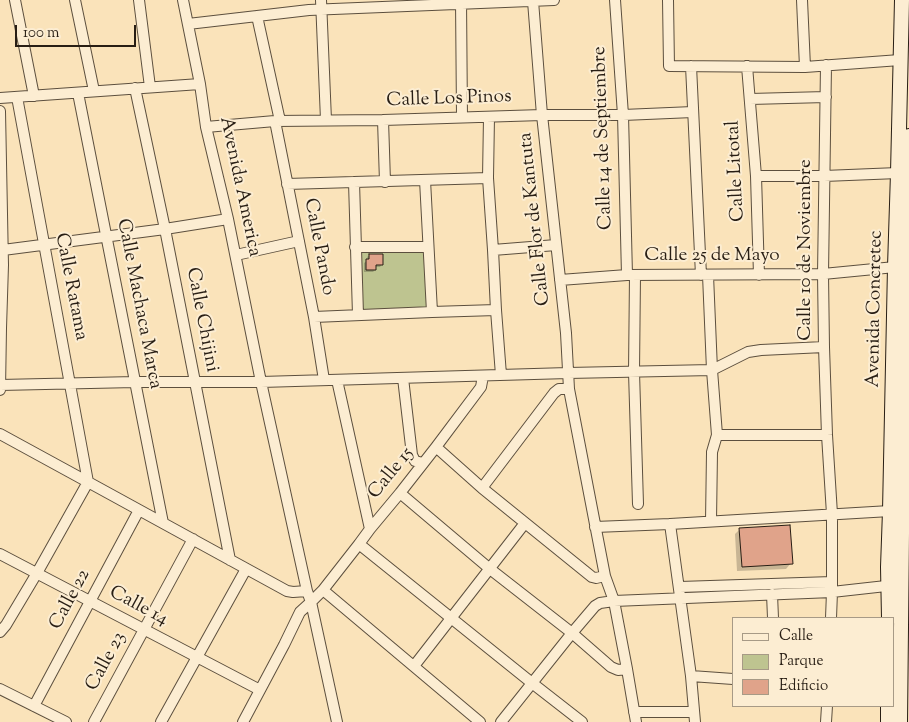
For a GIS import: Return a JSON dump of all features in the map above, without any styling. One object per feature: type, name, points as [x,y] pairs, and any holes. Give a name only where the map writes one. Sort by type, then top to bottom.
[{"type":"street","points":[[15,0],[34,96]]},
{"type":"street","points":[[76,0],[94,91]]},
{"type":"street","points":[[140,0],[150,87]]},
{"type":"street","name":"Avenida America","points":[[183,0],[200,84],[206,127],[236,255],[307,591],[337,722]]},
{"type":"street","points":[[188,24],[257,16],[321,5],[554,0]]},
{"type":"street","name":"Calle 14 de Septiembre","points":[[615,0],[631,275],[638,504]]},
{"type":"street","points":[[668,0],[669,66],[805,67],[900,60]]},
{"type":"street","points":[[802,0],[805,67]]},
{"type":"street","name":"Avenida Concretec","points":[[889,617],[900,568],[906,495],[907,322],[898,173],[902,0]]},
{"type":"street","name":"Calle Flor de Kantuta","points":[[533,1],[542,115],[566,333],[568,388],[605,576],[614,601],[635,717]]},
{"type":"street","points":[[461,2],[462,117]]},
{"type":"street","points":[[321,5],[326,120]]},
{"type":"street","name":"Calle Pando","points":[[257,16],[278,121],[287,184],[314,317],[324,380]]},
{"type":"street","name":"Calle 10 de Noviembre","points":[[826,65],[823,274],[827,435],[832,514],[831,617]]},
{"type":"street","points":[[691,66],[704,275],[717,435],[712,452],[711,521]]},
{"type":"street","name":"Calle Litotal","points":[[747,66],[756,176],[759,275]]},
{"type":"street","points":[[0,98],[200,84]]},
{"type":"street","name":"Calle Chijini","points":[[135,88],[196,382],[230,560]]},
{"type":"street","name":"Calle Machaca Marca","points":[[78,93],[163,523]]},
{"type":"street","points":[[750,99],[826,96]]},
{"type":"street","name":"Calle Ratama","points":[[17,97],[88,482]]},
{"type":"street","points":[[0,111],[3,250],[0,391]]},
{"type":"street","name":"Calle Los Pinos","points":[[206,127],[278,121],[693,112]]},
{"type":"street","points":[[489,117],[488,178],[501,375]]},
{"type":"street","points":[[383,120],[385,182]]},
{"type":"street","name":"Avenida Concretec","points":[[900,568],[890,511],[908,192],[909,136]]},
{"type":"street","points":[[756,176],[898,173]]},
{"type":"street","points":[[287,184],[488,178]]},
{"type":"street","points":[[425,180],[432,312]]},
{"type":"street","points":[[354,182],[358,314]]},
{"type":"street","points":[[3,250],[228,219]]},
{"type":"street","points":[[236,255],[299,241]]},
{"type":"street","points":[[493,250],[556,245]]},
{"type":"street","points":[[355,247],[428,246]]},
{"type":"street","name":"Calle 25 de Mayo","points":[[560,280],[631,275],[823,274],[903,265]]},
{"type":"street","points":[[314,317],[496,310]]},
{"type":"street","points":[[0,385],[262,382],[712,370],[748,352],[824,347]]},
{"type":"street","name":"Calle 15","points":[[242,722],[300,612],[323,590],[370,528],[436,447],[481,387],[483,376]]},
{"type":"street","points":[[403,378],[412,455],[415,461],[423,463]]},
{"type":"street","points":[[337,380],[370,528]]},
{"type":"street","points":[[482,488],[554,393],[559,389],[568,388]]},
{"type":"street","points":[[0,434],[287,591],[307,591]]},
{"type":"street","points":[[717,435],[827,435]]},
{"type":"street","points":[[436,447],[482,488],[592,576],[596,578],[605,576]]},
{"type":"street","points":[[0,632],[37,573],[88,482]]},
{"type":"street","points":[[400,493],[611,667],[618,670],[627,669]]},
{"type":"street","name":"Calle 22","points":[[34,706],[139,510]]},
{"type":"street","points":[[595,527],[890,511]]},
{"type":"street","points":[[414,666],[525,523]]},
{"type":"street","points":[[635,717],[694,717],[691,676],[670,524]]},
{"type":"street","name":"Calle 23","points":[[94,722],[193,539]]},
{"type":"street","points":[[359,544],[582,722]]},
{"type":"street","name":"Calle 14","points":[[0,554],[260,690]]},
{"type":"street","points":[[162,722],[246,569]]},
{"type":"street","points":[[501,722],[572,633],[595,606],[600,603],[680,592],[895,585]]},
{"type":"street","name":"Avenida Concretec","points":[[895,585],[905,635],[899,701],[900,722]]},
{"type":"street","points":[[680,592],[772,594],[832,587]]},
{"type":"street","points":[[323,590],[480,722]]},
{"type":"street","points":[[772,594],[773,617]]},
{"type":"street","points":[[691,676],[732,679]]},
{"type":"street","points":[[0,689],[66,722]]},
{"type":"street","name":"Avenida Concretec","points":[[888,722],[899,701]]},
{"type":"street","points":[[826,722],[827,707]]},
{"type":"green space","points":[[424,250],[427,309],[362,311],[360,251]]},
{"type":"building","points":[[369,254],[383,254],[383,265],[376,265],[376,270],[366,270],[366,259],[369,259]]},
{"type":"building","points":[[790,525],[793,564],[742,567],[739,528]]}]
